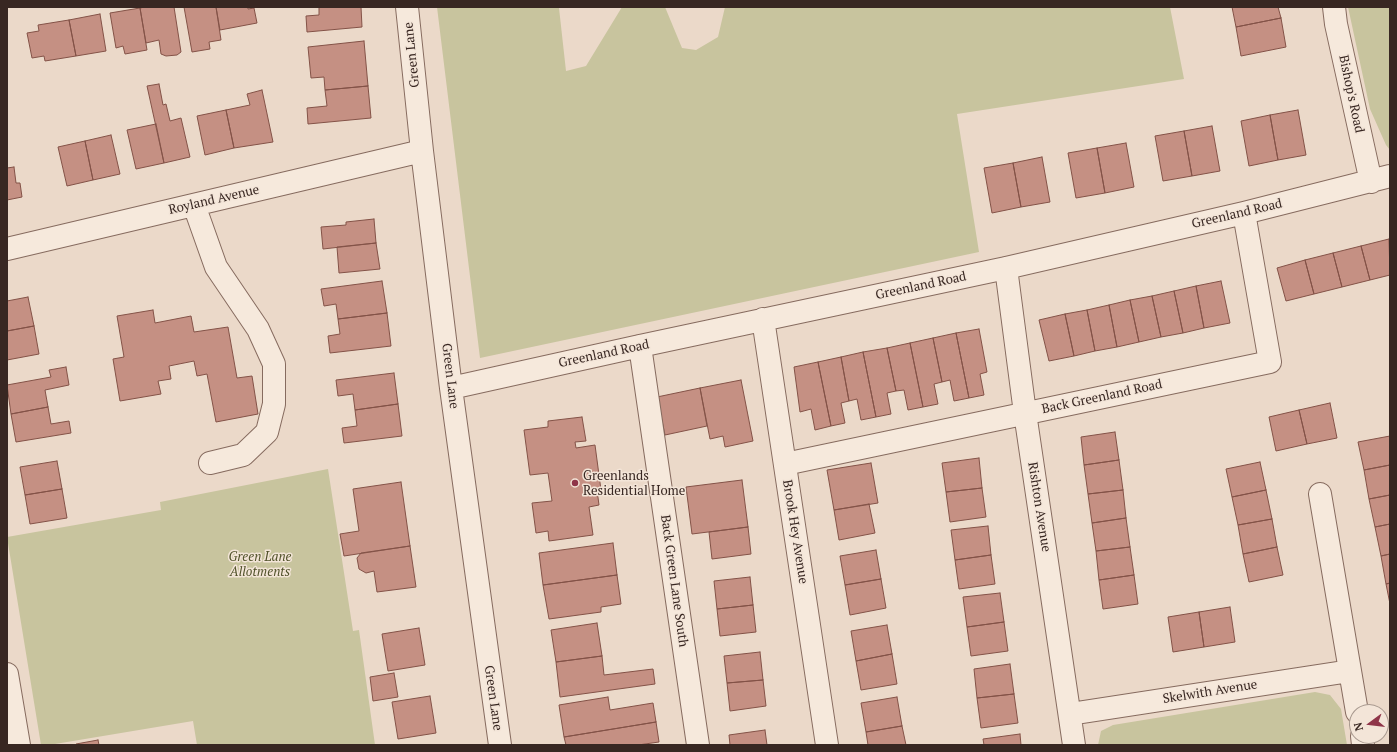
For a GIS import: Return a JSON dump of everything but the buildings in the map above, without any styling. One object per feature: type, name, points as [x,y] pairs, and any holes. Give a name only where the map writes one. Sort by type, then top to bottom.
[{"type":"street","name":"Green Lane","points":[[407,7],[422,151],[451,388],[500,745]]},
{"type":"street","name":"Bishop's Road","points":[[1334,7],[1336,24],[1380,179]]},
{"type":"street","name":"Royland Avenue","points":[[7,249],[422,151]]},
{"type":"street","name":"Greenland Road","points":[[451,388],[763,319],[1006,268],[1244,213],[1380,179]]},
{"type":"street","points":[[194,205],[216,267],[258,329],[274,364],[274,404],[267,432],[243,455],[210,463]]},
{"type":"street","name":"Back Greenland Road","points":[[785,464],[1270,362],[1244,213]]},
{"type":"street","name":"Rishton Avenue","points":[[1006,268],[1025,413],[1074,745]]},
{"type":"street","name":"Brook Hey Avenue","points":[[763,319],[827,745]]},
{"type":"street","name":"Back Green Lane South","points":[[640,346],[698,745]]},
{"type":"street","points":[[1320,494],[1356,704]]},
{"type":"street","name":"Skelwith Avenue","points":[[1070,714],[1350,671]]},
{"type":"street","points":[[7,674],[9,696],[19,745]]},
{"type":"green space","points":[[437,7],[559,8],[566,71],[586,66],[622,7],[665,7],[682,48],[696,50],[718,37],[725,7],[1170,7],[1184,79],[957,114],[979,252],[480,358]]},
{"type":"green space","points":[[1348,7],[1390,7],[1390,150],[1386,145],[1370,109]]},
{"type":"green space","name":"Green Lane Allotments","points":[[328,469],[353,631],[359,630],[375,745],[197,745],[193,721],[49,745],[41,745],[7,537],[161,510],[160,502]]},
{"type":"green space","points":[[1315,692],[1330,695],[1341,709],[1347,745],[1098,745],[1101,731],[1113,725]]},
{"type":"place","name":"Greenlands Residential Home","points":[[575,483]]}]
